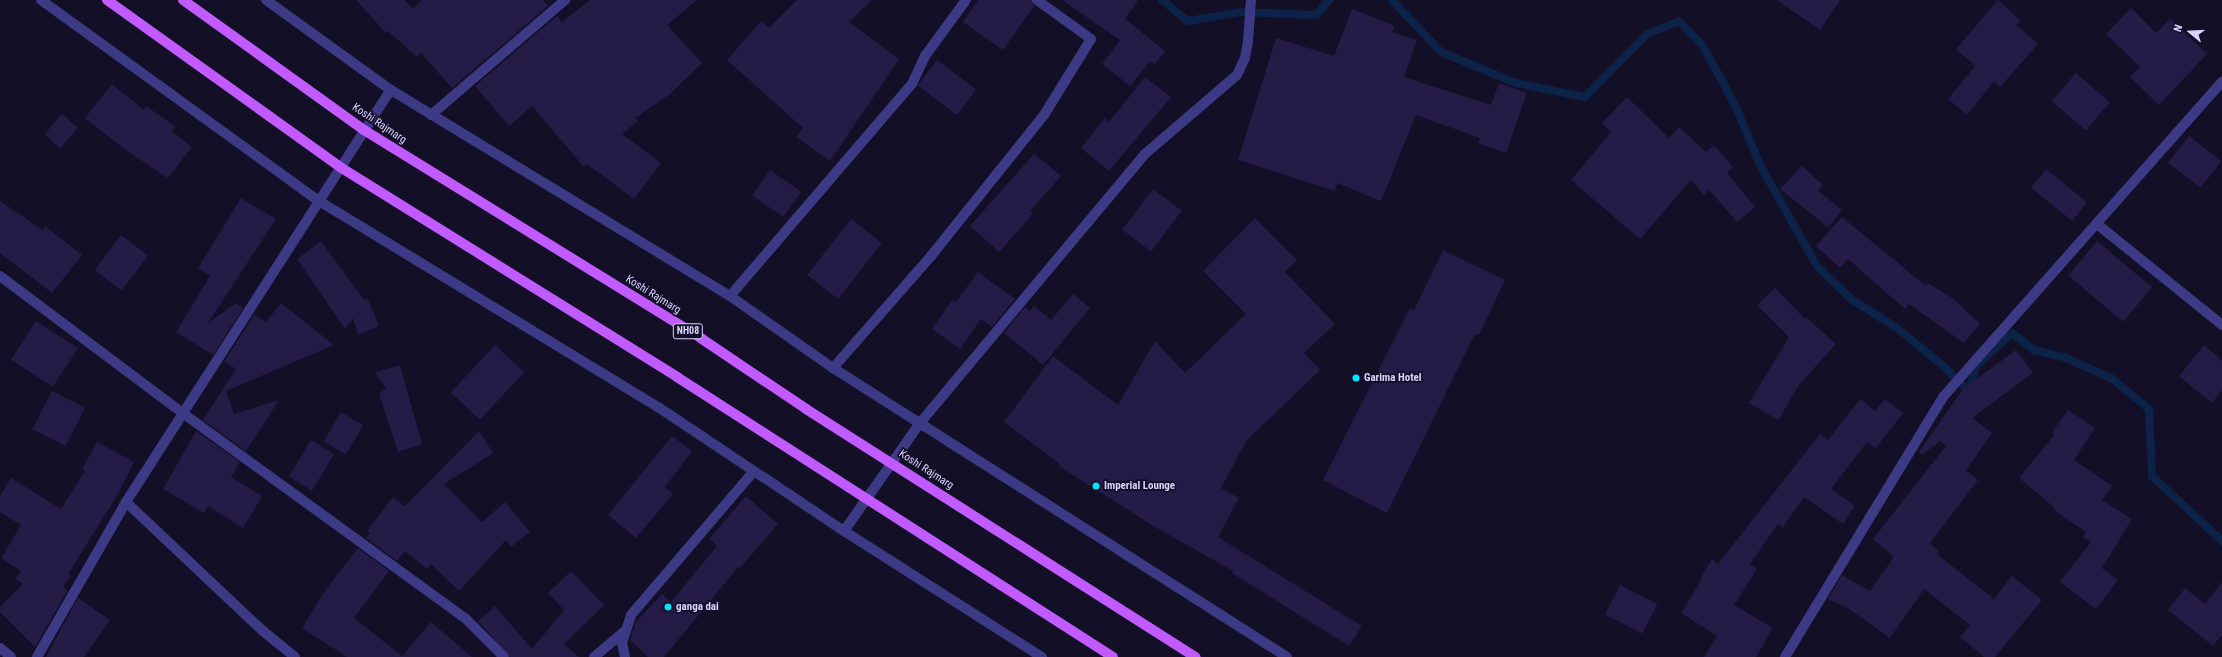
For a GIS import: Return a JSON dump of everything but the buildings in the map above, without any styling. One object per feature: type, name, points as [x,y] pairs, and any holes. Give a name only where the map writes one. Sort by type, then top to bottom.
[{"type":"main road","points":[[107,0],[340,167],[677,377],[1113,657]]},
{"type":"main road","name":"Koshi Rajmarg","points":[[183,0],[364,130],[702,339],[1196,657]]},
{"type":"street","points":[[41,0],[319,201],[658,407],[753,472],[1042,657]]},
{"type":"street","points":[[266,0],[391,90],[730,296],[833,368],[1287,657]]},
{"type":"street","points":[[431,115],[565,0]]},
{"type":"street","points":[[730,296],[912,84],[925,56],[966,0]]},
{"type":"street","points":[[833,368],[931,256],[1044,115],[1091,39],[1037,0]]},
{"type":"street","points":[[844,531],[865,499],[920,423],[1145,154],[1237,75],[1245,58],[1250,25],[1251,0]]},
{"type":"street","points":[[1785,657],[1946,393],[2220,88]]},
{"type":"street","points":[[37,657],[126,502],[184,414],[340,167],[391,90]]},
{"type":"street","points":[[2097,224],[2222,325]]},
{"type":"street","points":[[0,276],[184,414],[464,618],[504,657]]},
{"type":"street","points":[[625,657],[622,643],[624,632],[631,615],[753,472]]},
{"type":"street","points":[[126,502],[263,631],[295,657]]},
{"type":"street","points":[[594,657],[624,632]]},
{"type":"street","points":[[0,648],[11,657]]},
{"type":"waterway","points":[[1162,0],[1188,21],[1242,12],[1316,15],[1329,0]]},
{"type":"waterway","points":[[1392,0],[1441,52],[1516,83],[1585,97],[1647,34],[1679,21],[1703,46],[1736,107],[1760,165],[1817,266],[1851,299],[1897,328],[1942,365],[1969,391],[1976,366],[2012,333],[2034,350],[2066,358],[2111,378],[2149,409],[2152,476],[2222,541]]},
{"type":"place","name":"Garima Hotel","points":[[1356,378]]},
{"type":"place","name":"Imperial Lounge","points":[[1096,486]]},
{"type":"place","name":"ganga dai","points":[[668,607]]}]
